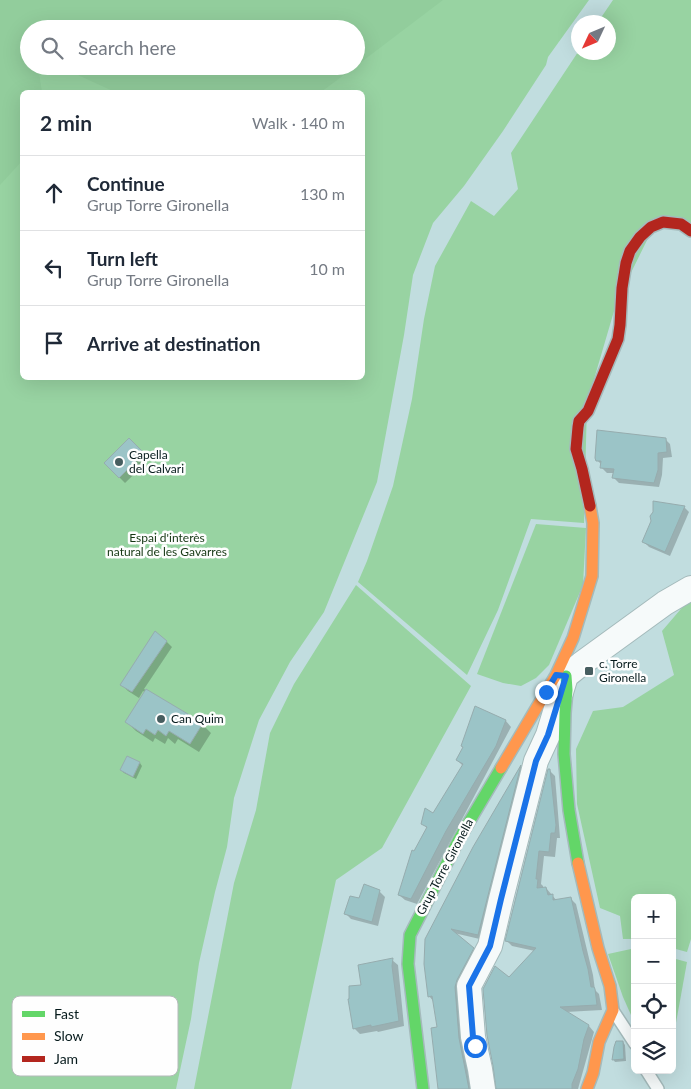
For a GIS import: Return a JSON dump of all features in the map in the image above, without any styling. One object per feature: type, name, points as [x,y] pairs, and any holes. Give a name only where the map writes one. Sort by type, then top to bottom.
[{"type":"street","name":"Grup Torre Gironella","points":[[423,1089],[408,964],[410,935],[459,839],[561,676],[592,576],[593,563],[593,523],[576,449],[579,420],[588,411],[618,338],[622,288],[630,251],[640,236],[651,227],[663,222],[681,224],[691,231]]},
{"type":"street","points":[[483,1089],[473,1037],[469,986],[490,946],[536,761],[548,735],[561,676],[665,603],[691,588]]},
{"type":"street","points":[[561,676],[567,690],[564,754],[571,820],[577,858],[598,948],[610,986],[613,1010],[598,1042],[594,1072],[587,1089]]},
{"type":"lane","points":[[613,1010],[631,1038]]},
{"type":"lane","points":[[649,1074],[658,1089]]},
{"type":"green space","name":"Espai d'interès natural de les Gavarres","points":[[0,0],[589,0],[578,15],[571,15],[571,25],[548,57],[546,65],[503,131],[464,186],[433,223],[413,275],[377,482],[324,612],[290,662],[259,720],[234,798],[227,847],[199,963],[191,1019],[176,1089],[0,1089]]},
{"type":"green space","points":[[0,0],[443,0],[365,59],[365,20],[20,20],[20,75],[39,75],[42,90],[20,90],[20,163],[0,185]]},
{"type":"green space","points":[[613,0],[691,0],[691,224],[658,218],[617,301],[587,403],[584,523],[531,519],[498,610],[467,675],[358,582],[393,486],[412,399],[424,319],[435,266],[471,201],[494,216],[518,189],[511,153],[573,60],[616,60],[616,15],[603,15]]},
{"type":"green space","points":[[78,75],[344,75],[324,90],[111,90]]},
{"type":"green space","points":[[536,524],[586,528],[583,585],[549,665],[536,678],[521,686],[503,683],[477,674]]},
{"type":"green space","points":[[356,585],[471,686],[382,848],[336,880],[291,1089],[194,1089],[234,883],[256,810],[270,733],[294,684]]},
{"type":"green space","points":[[691,601],[691,939],[687,952],[676,949],[676,894],[631,894],[631,939],[623,939],[620,916],[600,908],[577,804],[576,749],[593,711],[623,707],[674,675],[662,631],[686,603]]},
{"type":"green space","points":[[631,949],[631,1015],[623,997],[608,954]]},
{"type":"green space","points":[[676,959],[687,962],[676,1023]]},
{"type":"building","points":[[597,430],[666,438],[667,452],[658,453],[658,470],[654,483],[612,478],[614,469],[600,468],[601,461],[596,461],[595,458]]},
{"type":"building","name":"Capella del Calvari","points":[[129,438],[144,453],[119,478],[104,463]]},
{"type":"building","points":[[653,501],[685,506],[665,552],[642,542],[651,521]]},
{"type":"building","points":[[155,631],[167,641],[132,692],[120,685]]},
{"type":"building","name":"Can Quim","points":[[146,689],[203,723],[190,744],[169,731],[166,736],[158,730],[155,735],[146,729],[143,734],[125,722]]},
{"type":"building","points":[[475,706],[506,720],[496,746],[446,831],[411,899],[398,895],[412,850],[414,851],[427,827],[421,824],[425,808],[433,813],[463,764],[456,760],[463,747],[461,746]]},
{"type":"building","points":[[127,756],[140,762],[133,777],[120,770]]},
{"type":"building","points":[[521,765],[478,935],[451,929],[474,948],[455,987],[459,1038],[469,1089],[438,1089],[431,1028],[437,1027],[432,996],[428,997],[424,964],[425,939],[473,847]]},
{"type":"building","points":[[548,769],[550,769],[556,825],[555,833],[551,833],[549,852],[539,851],[537,888],[546,887],[548,895],[553,894],[553,900],[571,897],[591,987],[595,989],[597,1005],[560,1007],[589,1025],[572,1089],[496,1089],[487,1035],[483,989],[495,966],[509,977],[536,948],[505,941]]},
{"type":"building","points":[[364,884],[380,890],[372,922],[344,914],[350,896],[359,898]]},
{"type":"building","points":[[393,958],[392,966],[399,1021],[353,1029],[348,999],[349,986],[361,985],[358,965]]},
{"type":"building","points":[[616,1041],[623,1041],[624,1059],[612,1060]]},
{"type":"traffic: fast","points":[[566,676],[564,754],[569,810],[578,863]]},
{"type":"traffic: fast","points":[[423,1089],[408,964],[410,935],[459,839],[501,768]]},
{"type":"traffic: slow","points":[[501,768],[556,675],[573,638],[592,576],[593,523],[590,506]]},
{"type":"traffic: slow","points":[[578,863],[598,948],[610,986],[613,1010],[599,1042],[593,1073],[587,1089]]},
{"type":"traffic: jam","points":[[590,506],[576,449],[578,427],[579,421],[588,411],[618,339],[622,288],[630,251],[640,237],[651,227],[663,222],[681,224],[691,231]]},
{"type":"place","name":"Capella del Calvari","points":[[119,462]]},
{"type":"place","name":"c. Torre Gironella","points":[[589,671]]},
{"type":"place","name":"Can Quim","points":[[161,719]]},
{"type":"route","points":[[475,1046],[469,986],[490,946],[536,761],[548,735],[566,676],[556,675],[546,692]]}]
